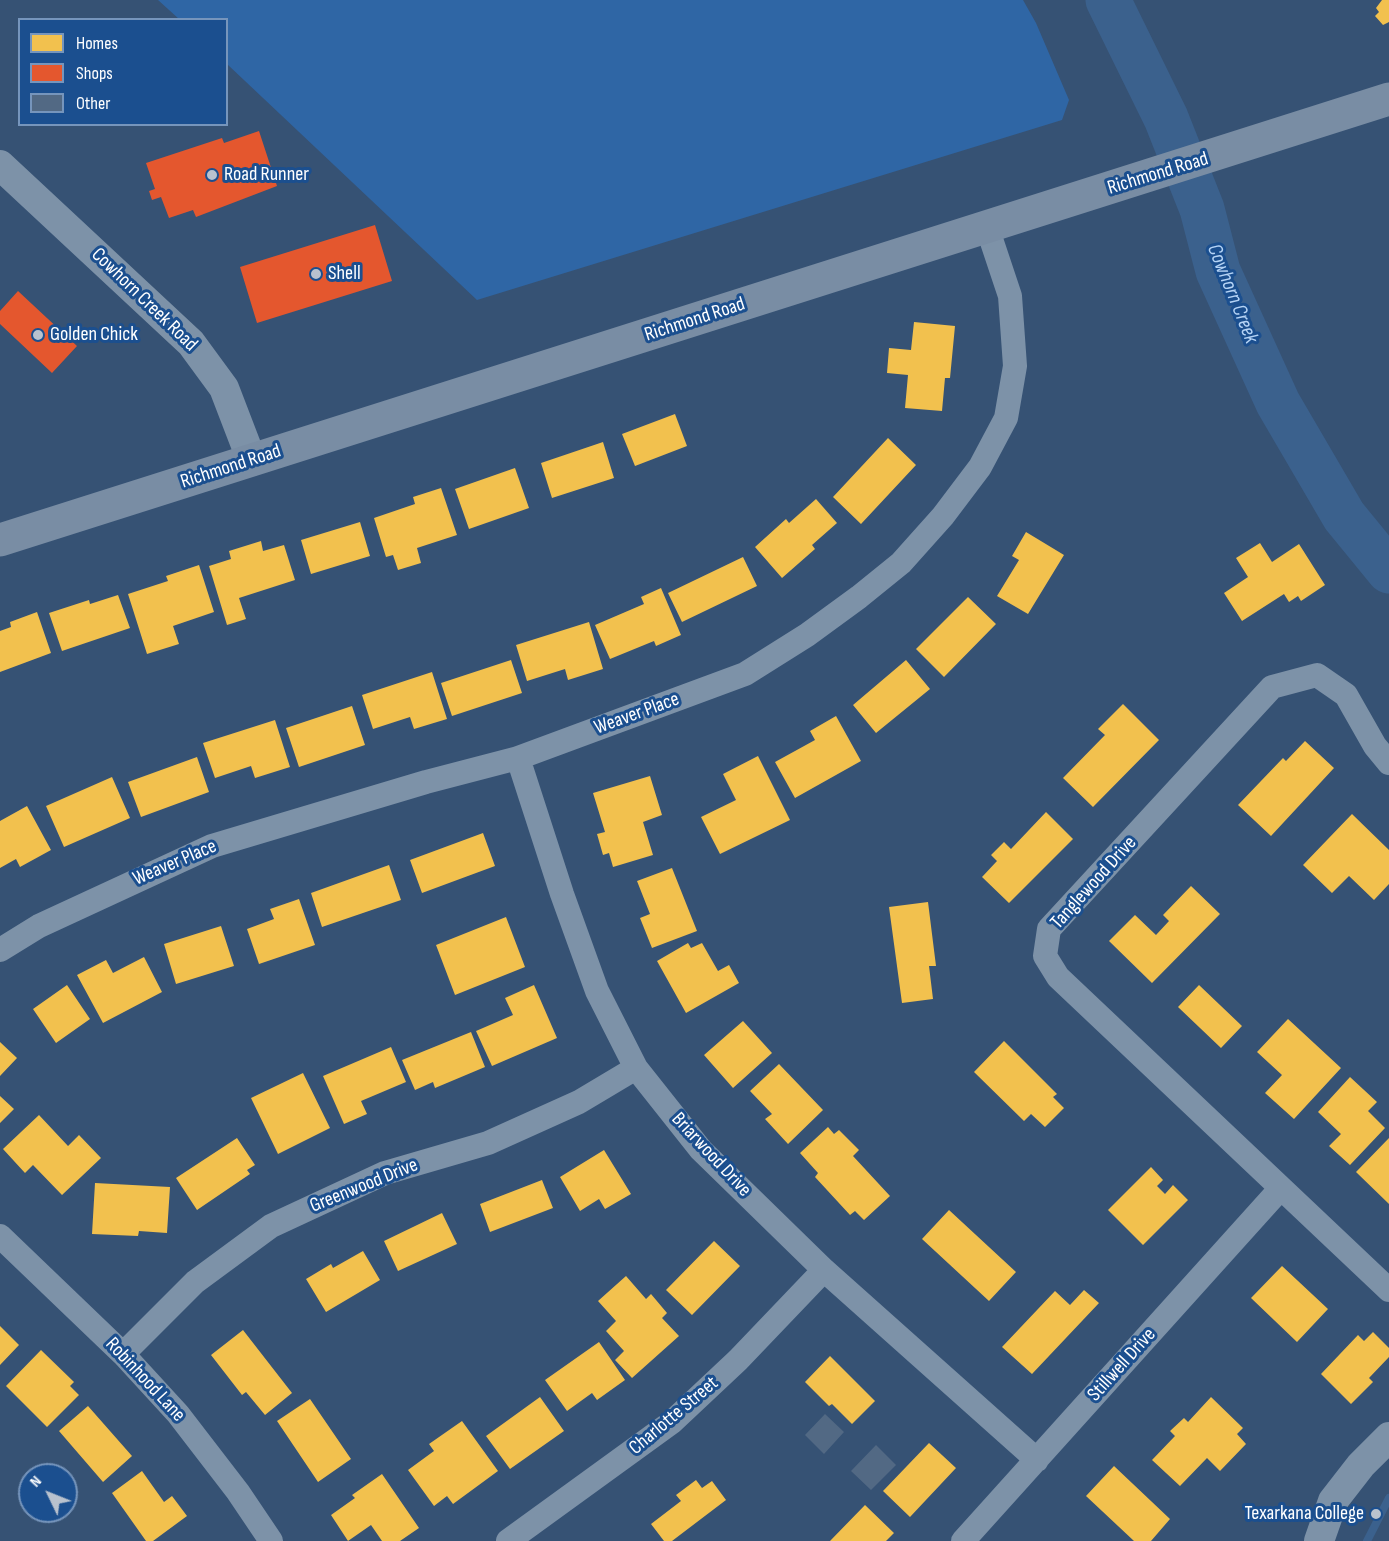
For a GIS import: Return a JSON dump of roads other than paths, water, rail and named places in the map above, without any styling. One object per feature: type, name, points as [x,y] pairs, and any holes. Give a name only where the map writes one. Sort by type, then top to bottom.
[{"type":"main road","name":"Richmond Road","points":[[0,540],[1249,146],[1389,99]]},
{"type":"street","name":"Cowhorn Creek Road","points":[[0,165],[191,343],[224,388],[252,460]]},
{"type":"street","name":"Weaver Place","points":[[0,950],[39,926],[212,846],[426,782],[518,758],[745,674],[807,635],[902,563],[943,516],[980,467],[1006,418],[1015,366],[1010,296],[987,227]]},
{"type":"street","name":"Tanglewood Drive","points":[[1389,763],[1375,746],[1346,695],[1317,675],[1272,687],[1050,929],[1046,956],[1058,978],[1389,1290]]},
{"type":"street","name":"Briarwood Drive","points":[[518,758],[562,894],[597,991],[636,1068],[701,1150],[824,1270],[1037,1460]]},
{"type":"street","name":"Greenwood Drive","points":[[123,1354],[195,1282],[271,1226],[385,1173],[488,1143],[579,1102],[636,1068]]},
{"type":"street","name":"Stillwell Drive","points":[[963,1541],[1281,1188]]},
{"type":"street","name":"Robinhood Lane","points":[[0,1236],[123,1354],[178,1414],[238,1492],[271,1541]]},
{"type":"street","name":"Charlotte Street","points":[[507,1541],[672,1422],[738,1360],[824,1270]]},
{"type":"street","points":[[1319,1541],[1333,1502],[1361,1465],[1389,1437]]},
{"type":"waterway","name":"Cowhorn Creek","points":[[1108,0],[1166,118],[1202,209],[1218,271],[1278,403],[1344,516],[1389,571]]},
{"type":"waterway","points":[[1367,1541],[1389,1498]]},
{"type":"place","name":"Road Runner","points":[[212,175]]},
{"type":"place","name":"Shell","points":[[316,274]]},
{"type":"place","name":"Golden Chick","points":[[38,335]]},
{"type":"place","name":"Texarkana College","points":[[1376,1514]]}]
